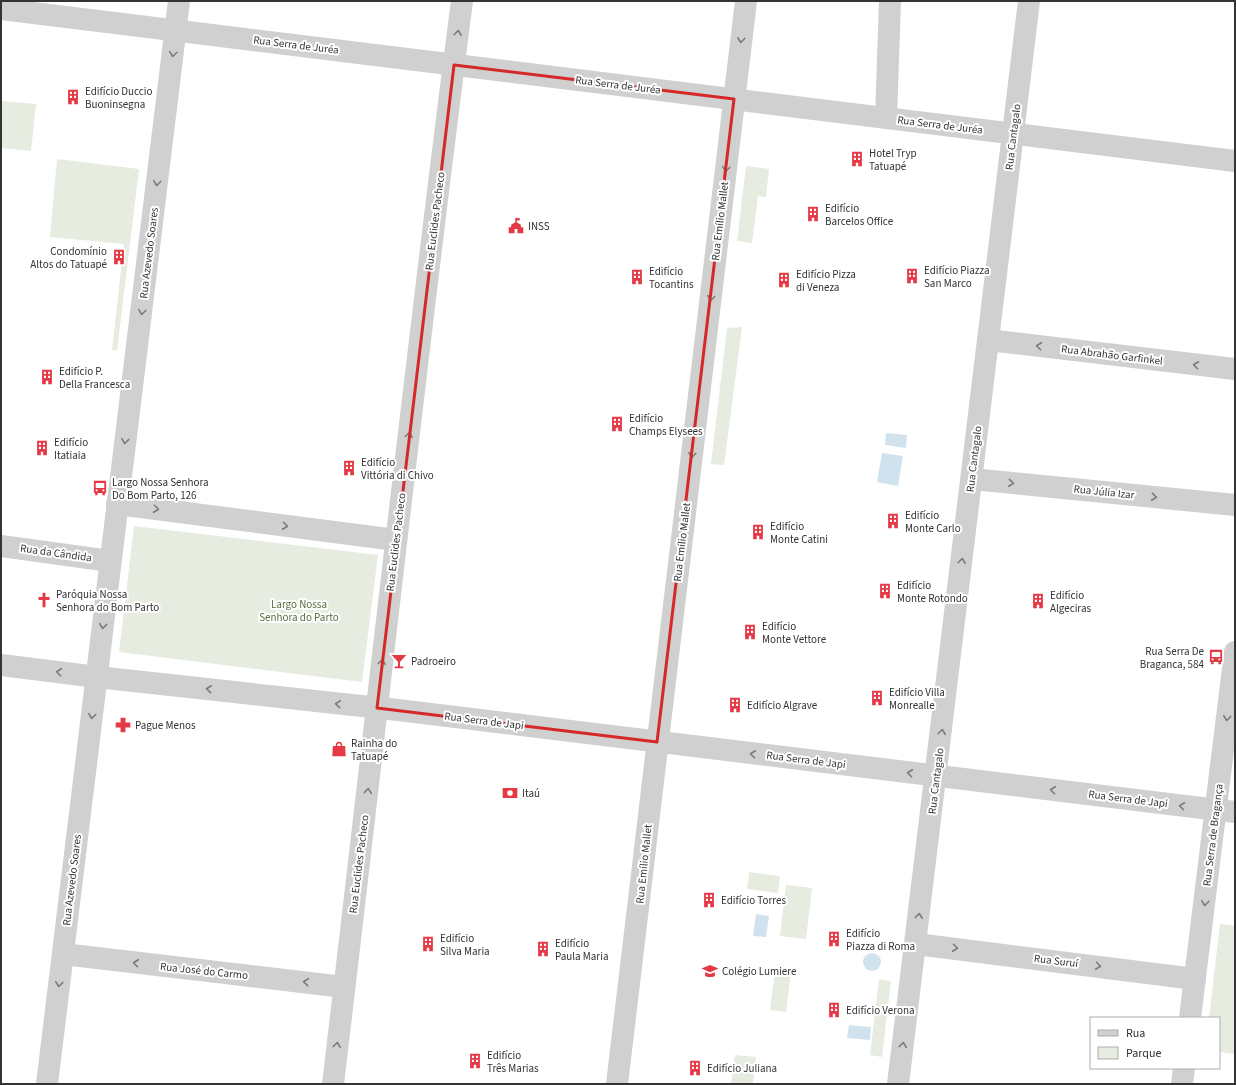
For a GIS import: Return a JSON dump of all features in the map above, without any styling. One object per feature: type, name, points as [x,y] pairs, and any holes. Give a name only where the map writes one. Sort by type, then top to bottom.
[{"type":"street","name":"Rua Azevedo Soares","points":[[117,504],[179,1]]},
{"type":"street","name":"Rua Euclides Pacheco","points":[[333,1084],[396,540],[462,1]]},
{"type":"street","name":"Rua Emílio Mallet","points":[[617,1084],[746,1]]},
{"type":"street","points":[[886,118],[890,1]]},
{"type":"street","name":"Rua Cantagalo","points":[[898,1084],[1029,1]]},
{"type":"street","name":"Rua Serra de Juréa","points":[[1,9],[1235,161]]},
{"type":"street","name":"Rua Abrahão Garfinkel","points":[[988,340],[1235,369]]},
{"type":"street","name":"Rua Júlia Izar","points":[[972,479],[1235,505]]},
{"type":"street","points":[[97,677],[117,504],[396,540]]},
{"type":"street","name":"Rua da Cândida","points":[[1,546],[110,561]]},
{"type":"street","name":"Rua Serra de Bragança","points":[[1190,1017],[1195,979],[1226,811],[1235,652]]},
{"type":"street","points":[[1,664],[97,677],[377,708]]},
{"type":"street","name":"Rua Azevedo Soares","points":[[47,1084],[97,677]]},
{"type":"street","name":"Rua Serra de Japi","points":[[377,708],[1226,811]]},
{"type":"street","name":"Rua Suruí","points":[[916,944],[1195,979]]},
{"type":"street","name":"Rua José do Carmo","points":[[63,954],[344,987]]},
{"type":"street","points":[[1182,1084],[1184,1069]]},
{"type":"highlighted area","points":[[454,65],[734,99],[657,742],[377,708]]},
{"type":"green space","points":[[1,101],[36,104],[31,151],[1,148]]},
{"type":"green space","points":[[57,159],[139,169],[117,351],[112,350],[124,244],[50,237]]},
{"type":"green space","points":[[746,166],[769,169],[766,197],[758,196],[752,243],[737,241]]},
{"type":"green space","points":[[742,327],[724,465],[711,464],[727,328]]},
{"type":"green space","name":"Largo Nossa Senhora do Parto","points":[[134,526],[378,555],[362,682],[119,652]]},
{"type":"green space","points":[[749,872],[780,876],[778,893],[747,889]]},
{"type":"green space","points":[[786,885],[812,888],[806,939],[780,936]]},
{"type":"green space","points":[[1220,924],[1235,926],[1235,1054],[1220,1052],[1220,1017],[1209,1017]]},
{"type":"green space","points":[[775,970],[791,972],[786,1012],[770,1010]]},
{"type":"green space","points":[[879,979],[891,981],[882,1057],[870,1055]]},
{"type":"green space","points":[[735,1055],[756,1057],[753,1084],[731,1084]]},
{"type":"water","points":[[886,433],[907,435],[906,448],[885,445]]},
{"type":"water","points":[[882,453],[903,456],[898,486],[877,482]]},
{"type":"water","points":[[756,914],[769,916],[766,937],[753,936]]},
{"type":"water","points":[[872,953],[878,956],[881,962],[878,968],[872,971],[866,968],[863,962],[866,956]]},
{"type":"water","points":[[849,1025],[871,1027],[870,1040],[847,1038]]},
{"type":"place","name":"Edifício Duccio Buoninsegna","points":[[73,97]]},
{"type":"place","name":"Hotel Tryp Tatuapé","points":[[857,159]]},
{"type":"place","name":"Edifício Barcelos Office","points":[[813,214]]},
{"type":"place","name":"INSS","points":[[516,226]]},
{"type":"place","name":"Condomínio Altos do Tatuapé","points":[[119,257]]},
{"type":"place","name":"Edifício Piazza San Marco","points":[[912,276]]},
{"type":"place","name":"Edifício Tocantins","points":[[637,277]]},
{"type":"place","name":"Edifício Pizza di Veneza","points":[[784,280]]},
{"type":"place","name":"Edifício P. Della Francesca","points":[[47,377]]},
{"type":"place","name":"Edifício Champs Elysees","points":[[617,424]]},
{"type":"place","name":"Edifício Itatiaia","points":[[42,448]]},
{"type":"place","name":"Edifício Vittória di Chivo","points":[[349,468]]},
{"type":"place","name":"Largo Nossa Senhora Do Bom Parto, 126","points":[[100,488]]},
{"type":"place","name":"Edifício Monte Carlo","points":[[893,521]]},
{"type":"place","name":"Edifício Monte Catini","points":[[758,532]]},
{"type":"place","name":"Edifício Monte Rotondo","points":[[885,591]]},
{"type":"place","name":"Paróquia Nossa Senhora do Bom Parto","points":[[44,600]]},
{"type":"place","name":"Edifício Algeciras","points":[[1038,601]]},
{"type":"place","name":"Edifício Monte Vettore","points":[[750,632]]},
{"type":"place","name":"Rua Serra De Braganca, 584","points":[[1216,657]]},
{"type":"place","name":"Padroeiro","points":[[399,661]]},
{"type":"place","name":"Edifício Villa Monrealle","points":[[877,698]]},
{"type":"place","name":"Edifício Algrave","points":[[735,705]]},
{"type":"place","name":"Pague Menos","points":[[123,725]]},
{"type":"place","name":"Rainha do Tatuapé","points":[[339,749]]},
{"type":"place","name":"Itaú","points":[[510,793]]},
{"type":"place","name":"Edifício Torres","points":[[709,900]]},
{"type":"place","name":"Edifício Piazza di Roma","points":[[834,939]]},
{"type":"place","name":"Edifício Silva Maria","points":[[428,944]]},
{"type":"place","name":"Edifício Paula Maria","points":[[543,949]]},
{"type":"place","name":"Colégio Lumiere","points":[[710,971]]},
{"type":"place","name":"Edifício Verona","points":[[834,1010]]},
{"type":"place","name":"Edifício Três Marias","points":[[475,1061]]},
{"type":"place","name":"Edifício Juliana","points":[[695,1068]]}]
